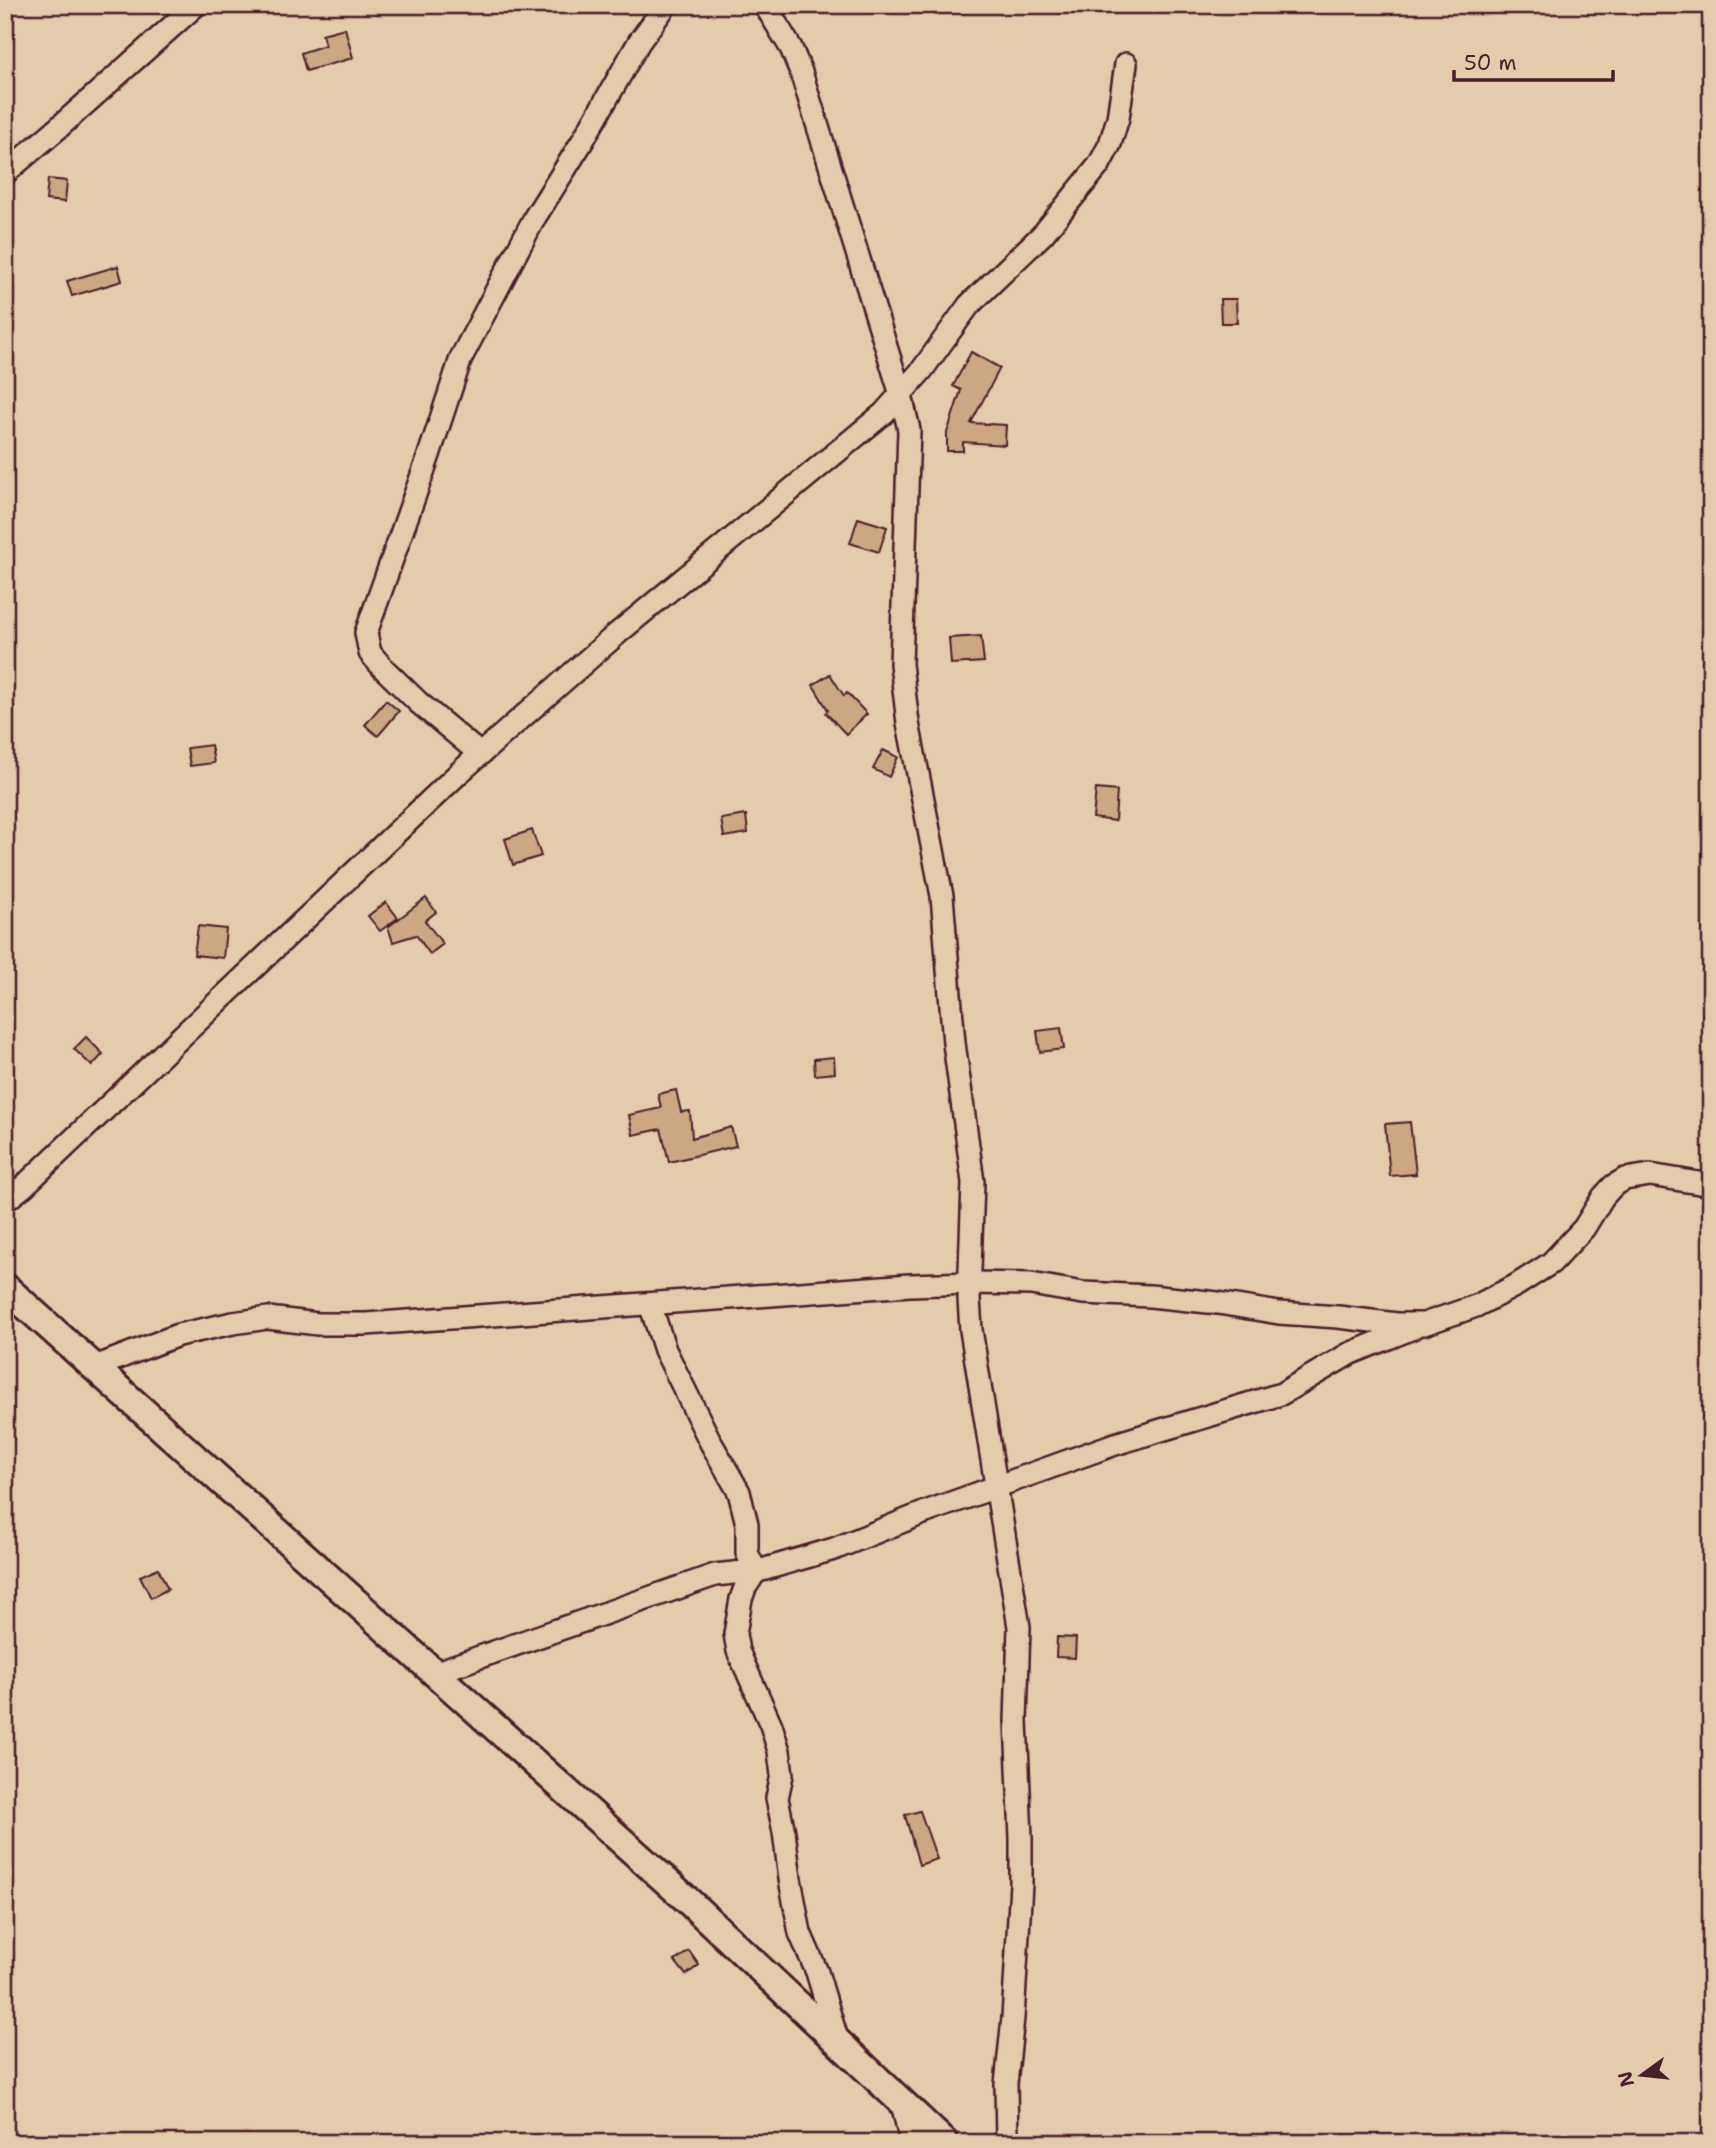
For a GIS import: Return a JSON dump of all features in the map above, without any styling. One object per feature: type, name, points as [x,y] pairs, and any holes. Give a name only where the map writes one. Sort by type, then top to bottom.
[{"type":"street","points":[[5,173],[196,5]]},
{"type":"street","points":[[480,754],[419,703],[383,668],[370,653],[366,633],[461,358],[535,217],[639,42],[666,5]]},
{"type":"street","points":[[765,5],[791,48],[801,72],[901,395],[909,430],[901,664],[908,723],[942,896],[954,1043],[973,1182],[969,1299],[971,1330],[1018,1610],[1020,1643],[1016,1721],[1021,1884],[1006,2084],[1007,2143]]},
{"type":"street","points":[[5,1201],[480,754],[618,633],[867,428],[901,395],[969,305],[1043,234],[1100,165],[1118,118],[1126,64]]},
{"type":"street","points":[[434,1673],[715,1575],[756,1571],[834,1549],[1115,1444],[1281,1394],[1349,1354],[1476,1306],[1544,1268],[1566,1249],[1584,1228],[1613,1186],[1625,1179],[1650,1175],[1711,1185]]},
{"type":"street","points":[[95,1367],[178,1335],[268,1318],[318,1324],[366,1324],[910,1285],[971,1283],[1031,1284],[1083,1293],[1219,1303],[1279,1313],[1338,1317],[1385,1324],[1424,1324]]},
{"type":"street","points":[[5,1287],[683,1896],[945,2143]]},
{"type":"street","points":[[650,1304],[665,1350],[711,1443],[739,1492],[747,1524],[747,1553],[756,1571]]},
{"type":"street","points":[[756,1571],[741,1599],[735,1634],[738,1651],[771,1725],[779,1751],[782,1775],[777,1798],[800,1933],[817,1972],[838,2042]]},
{"type":"street","points":[[902,2103],[911,2143]]},
{"type":"building","points":[[345,28],[353,58],[306,71],[301,53],[325,45],[322,34]]},
{"type":"building","points":[[48,179],[67,181],[65,202],[46,200]]},
{"type":"building","points":[[118,266],[122,281],[72,296],[67,281]]},
{"type":"building","points":[[1220,299],[1236,299],[1237,323],[1221,323]]},
{"type":"building","points":[[971,352],[1000,368],[971,423],[1006,425],[1005,445],[963,442],[963,451],[947,451],[947,433],[961,390],[953,386]]},
{"type":"building","points":[[858,518],[887,527],[879,552],[850,543]]},
{"type":"building","points":[[981,636],[984,662],[951,664],[949,638]]},
{"type":"building","points":[[830,674],[844,696],[847,693],[867,714],[846,734],[826,713],[828,710],[813,685]]},
{"type":"building","points":[[386,700],[399,711],[378,736],[365,725]]},
{"type":"building","points":[[211,745],[214,763],[190,766],[187,748]]},
{"type":"building","points":[[883,750],[898,757],[889,777],[873,769]]},
{"type":"building","points":[[1096,789],[1117,791],[1115,821],[1093,818]]},
{"type":"building","points":[[746,815],[748,833],[724,837],[721,819]]},
{"type":"building","points":[[532,830],[541,856],[513,865],[505,839]]},
{"type":"building","points":[[426,898],[436,912],[425,921],[443,944],[430,954],[416,935],[393,942],[388,927]]},
{"type":"building","points":[[386,902],[398,918],[380,931],[368,916]]},
{"type":"building","points":[[198,926],[226,929],[223,958],[194,955]]},
{"type":"building","points":[[1061,1028],[1064,1049],[1040,1052],[1037,1031]]},
{"type":"building","points":[[86,1037],[103,1054],[92,1066],[74,1049]]},
{"type":"building","points":[[834,1057],[835,1073],[815,1075],[814,1059]]},
{"type":"building","points":[[676,1090],[681,1112],[690,1111],[692,1138],[731,1127],[736,1146],[669,1162],[661,1129],[633,1135],[629,1115],[661,1108],[658,1094]]},
{"type":"building","points":[[1410,1122],[1416,1174],[1390,1176],[1385,1124]]},
{"type":"building","points":[[158,1568],[168,1589],[151,1598],[140,1576]]},
{"type":"building","points":[[1057,1637],[1076,1638],[1075,1658],[1056,1657]]},
{"type":"building","points":[[920,1811],[937,1859],[919,1865],[905,1815]]},
{"type":"building","points":[[689,1951],[699,1965],[686,1975],[675,1961]]}]
